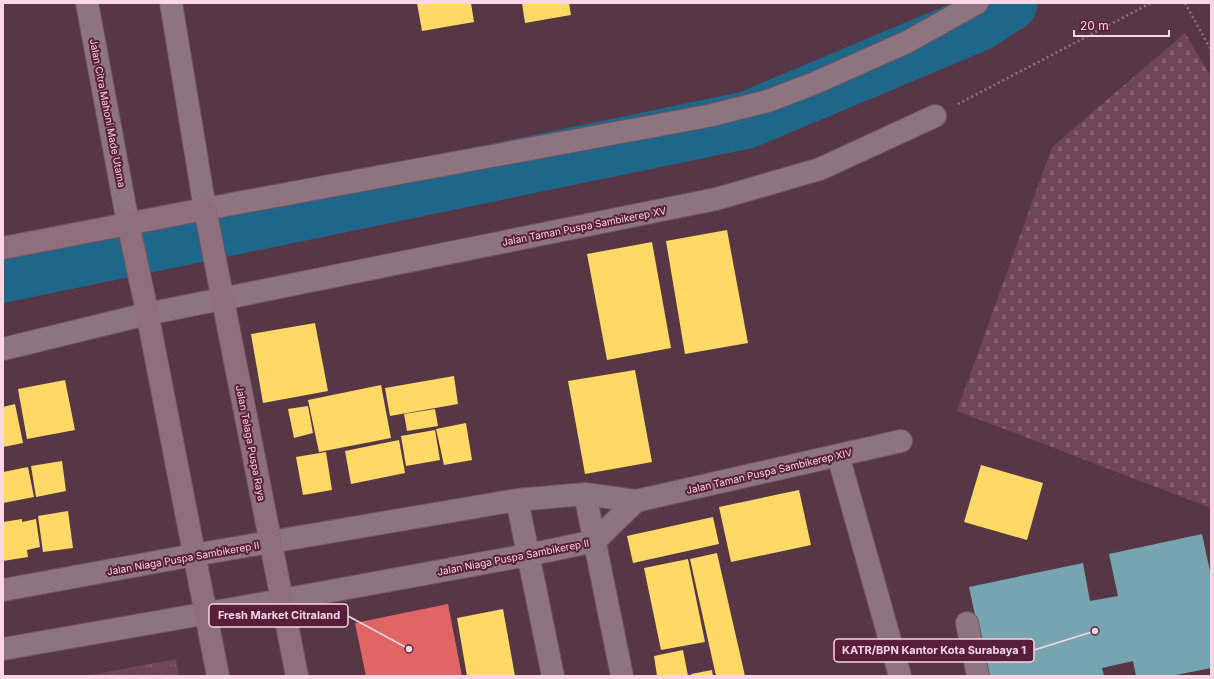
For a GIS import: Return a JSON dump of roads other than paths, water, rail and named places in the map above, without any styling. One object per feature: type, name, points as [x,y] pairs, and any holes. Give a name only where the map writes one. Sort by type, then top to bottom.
[{"type":"main road","points":[[3,248],[85,232],[130,233],[207,219]]},
{"type":"main road","name":"Jalan Telaga Puspa Raya","points":[[207,219],[297,676]]},
{"type":"main road","points":[[130,233],[218,676]]},
{"type":"street","name":"Jalan Citra Mahoni Made Utama","points":[[87,3],[130,233]]},
{"type":"street","points":[[171,3],[207,219],[708,116],[768,101],[815,83],[907,42],[977,3]]},
{"type":"street","name":"Jalan Taman Puspa Sambikerep XV","points":[[3,349],[146,308],[221,295],[716,199],[820,169],[935,116]]},
{"type":"street","name":"Jalan Taman Puspa Sambikerep XIV","points":[[636,501],[901,441]]},
{"type":"street","points":[[838,455],[900,676]]},
{"type":"street","points":[[585,494],[622,676]]},
{"type":"street","name":"Jalan Niaga Puspa Sambikerep II","points":[[3,590],[194,555],[517,500],[585,494],[636,501]]},
{"type":"street","points":[[517,500],[553,676]]},
{"type":"street","name":"Jalan Niaga Puspa Sambikerep II","points":[[3,649],[282,600],[528,555],[595,541],[636,501]]},
{"type":"street","points":[[967,623],[978,676]]},
{"type":"waterway","points":[[3,274],[747,120],[978,23],[1009,3]]},
{"type":"place","name":"KATR/BPN Kantor Kota Surabaya 1","points":[[1095,631]]},
{"type":"place","name":"Fresh Market Citraland","points":[[409,649]]}]
